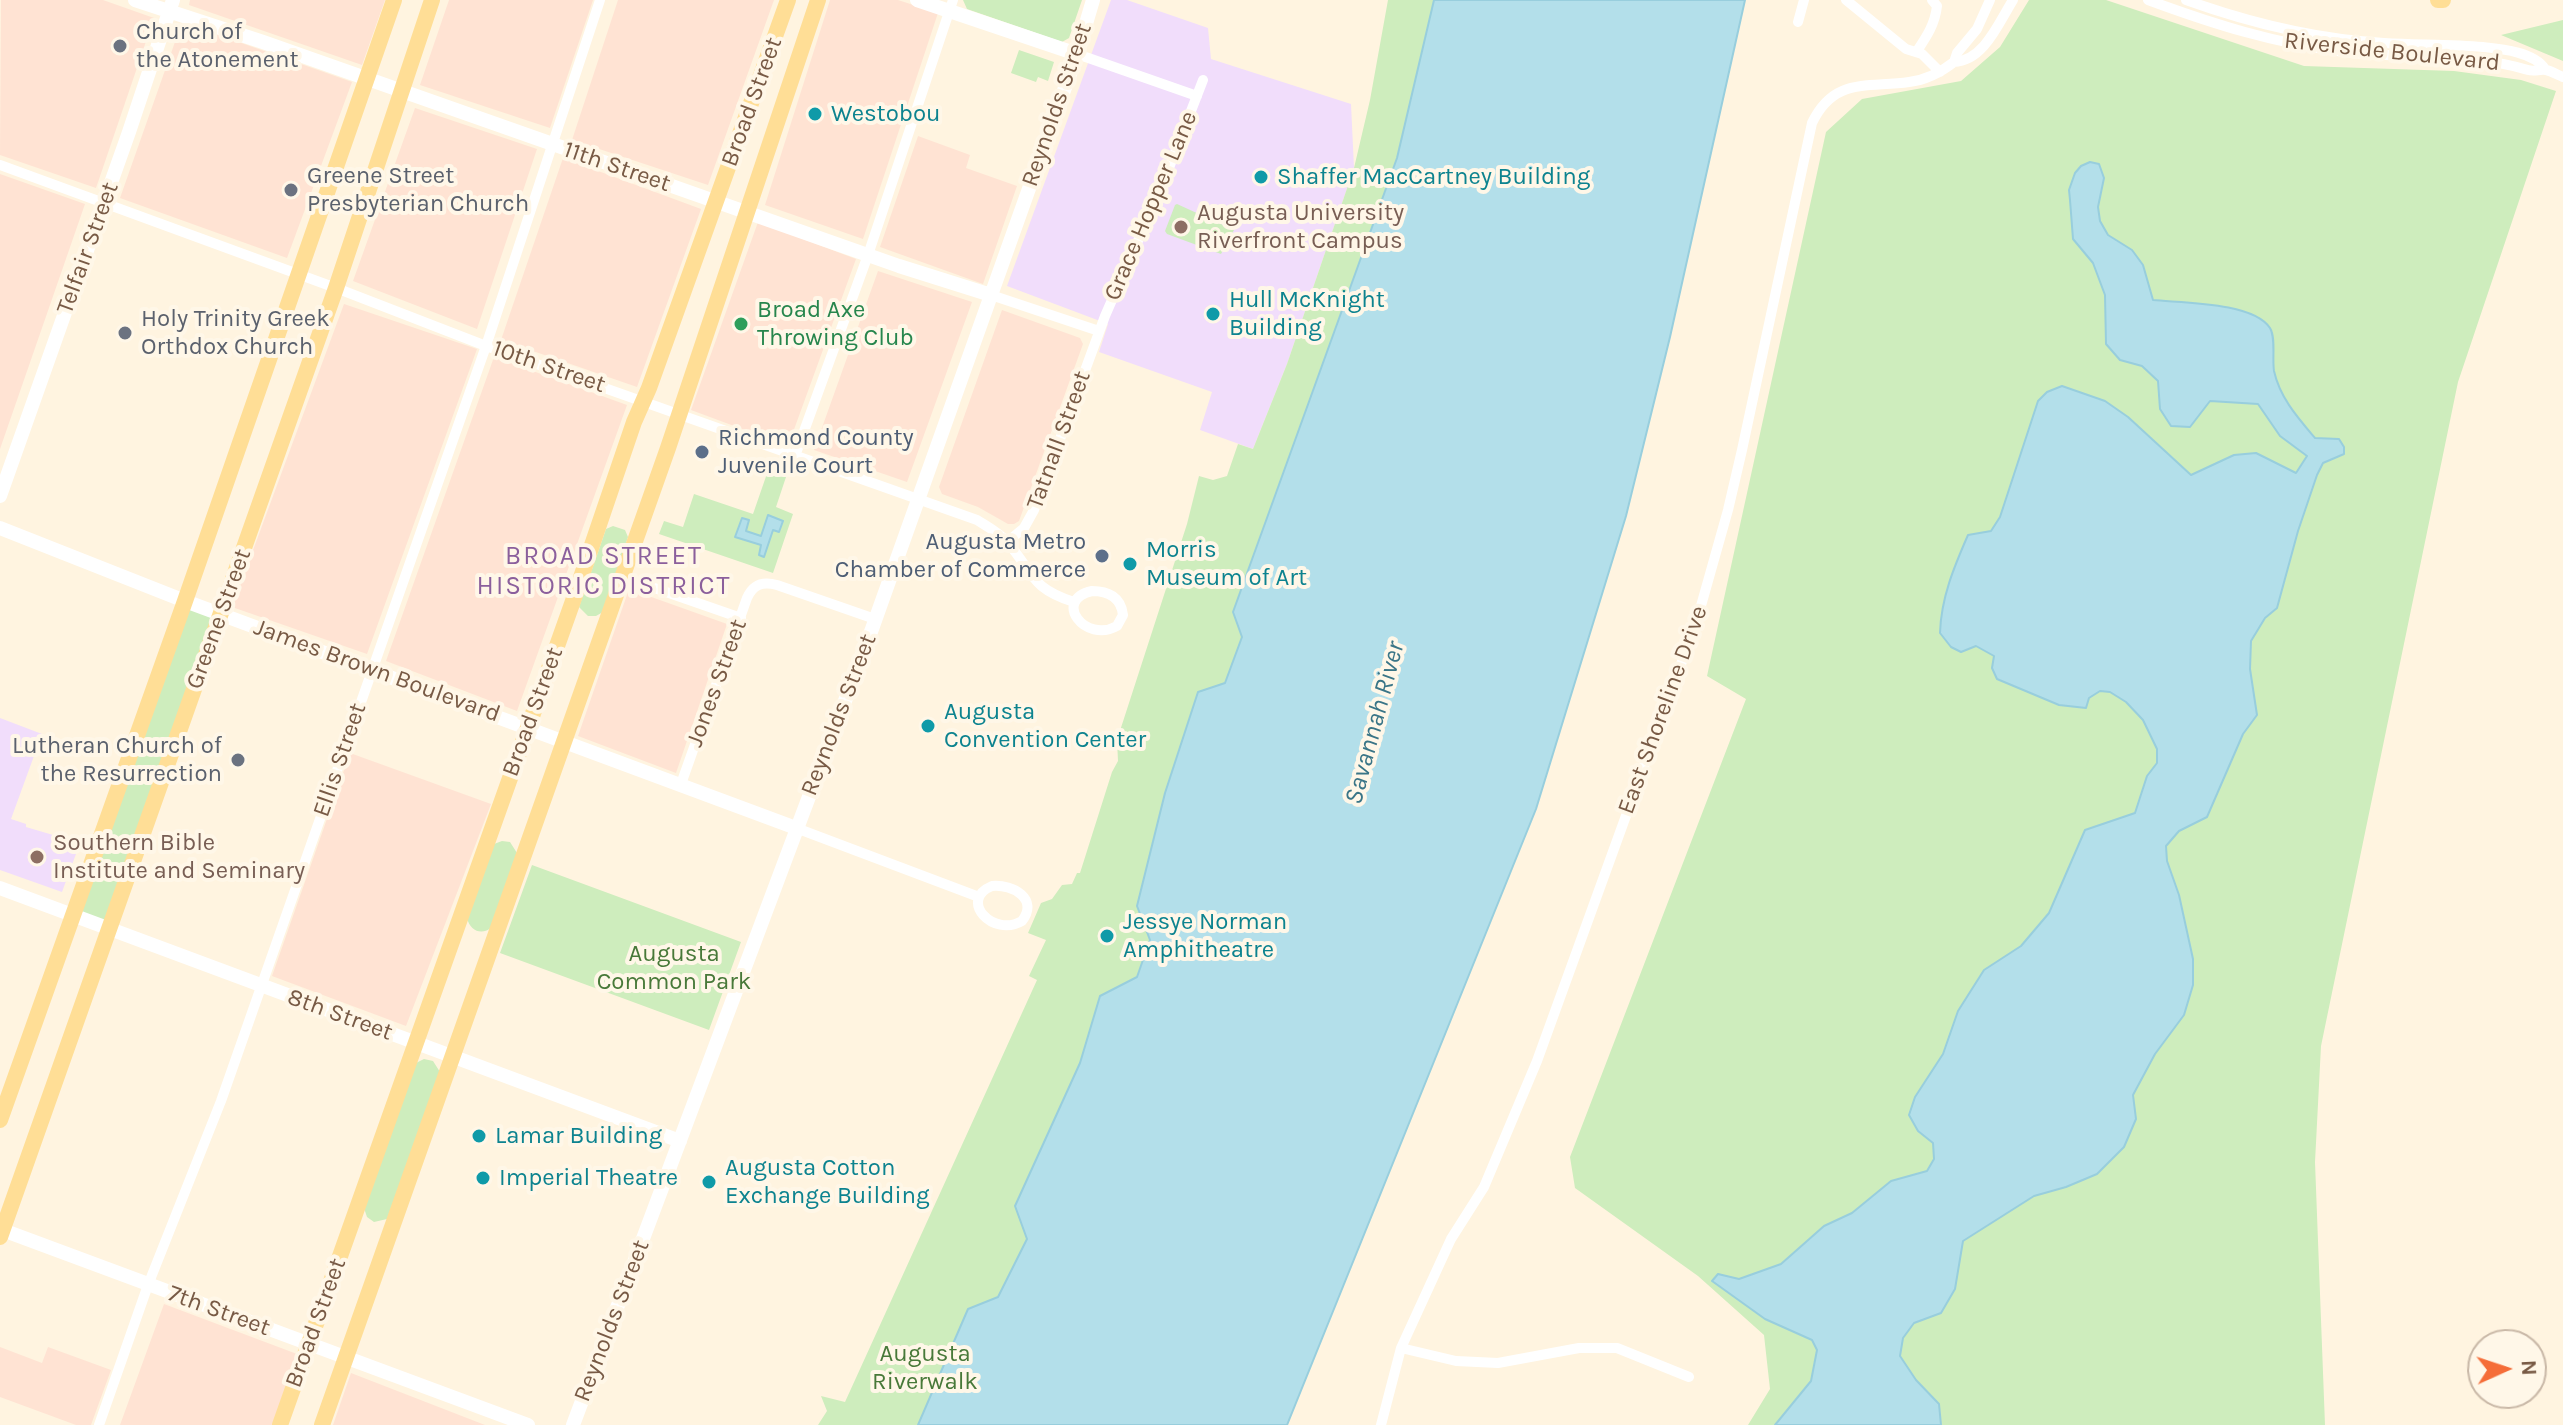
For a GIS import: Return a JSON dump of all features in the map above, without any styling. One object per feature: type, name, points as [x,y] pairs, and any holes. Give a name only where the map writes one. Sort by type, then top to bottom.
[{"type":"main road","name":"11th Street","points":[[135,0],[171,6],[402,93],[991,295]]},
{"type":"main road","name":"Greene Street","points":[[0,1120],[394,0]]},
{"type":"main road","name":"Greene Street","points":[[1,1232],[336,288],[432,0]]},
{"type":"main road","name":"Broad Street","points":[[280,1425],[788,0]]},
{"type":"main road","name":"Broad Street","points":[[322,1425],[623,577],[818,0]]},
{"type":"main road","points":[[917,0],[951,6],[1077,54]]},
{"type":"main road","name":"Reynolds Street","points":[[573,1425],[919,500],[1077,54],[1093,0]]},
{"type":"main road","name":"Telfair Street","points":[[0,496],[171,6]]},
{"type":"main road","name":"James Brown Boulevard","points":[[0,528],[185,601],[796,828]]},
{"type":"main road","name":"8th Street","points":[[0,888],[680,1141]]},
{"type":"main road","name":"7th Street","points":[[1,1232],[528,1425]]},
{"type":"street","name":"Ellis Street","points":[[99,1425],[148,1285],[221,1101],[486,346],[600,0]]},
{"type":"street","points":[[1798,22],[1804,0]]},
{"type":"street","points":[[1846,0],[1906,49],[1917,51],[1940,72]]},
{"type":"street","points":[[1917,51],[1936,16],[1937,6],[1932,0]]},
{"type":"street","points":[[1990,0],[1977,29],[1957,53],[1954,62],[1965,62],[1977,53],[2000,24],[2013,0]]},
{"type":"street","name":"Riverside Boulevard","points":[[2148,0],[2241,32],[2313,47],[2347,52],[2484,59],[2533,72],[2546,70]]},
{"type":"street","name":"Riverside Boulevard","points":[[2186,0],[2258,23],[2302,33],[2385,43],[2490,48],[2521,54],[2563,77]]},
{"type":"street","points":[[795,456],[868,255],[951,6]]},
{"type":"street","points":[[1077,54],[1197,96]]},
{"type":"street","name":"East Shoreline Drive","points":[[1381,1425],[1401,1348],[1451,1239],[1484,1187],[1537,1061],[1697,620],[1735,480],[1812,123],[1821,107],[1845,89],[1911,82],[1940,72],[1954,62]]},
{"type":"street","name":"Grace Hopper Lane","points":[[1099,331],[1162,186],[1203,80]]},
{"type":"street","name":"10th Street","points":[[0,165],[486,346],[977,520],[1007,542],[1035,581],[1050,593],[1074,602]]},
{"type":"street","name":"11th Street","points":[[991,295],[1099,331]]},
{"type":"street","name":"Tatnall Street","points":[[1007,542],[1024,528],[1034,510],[1099,331]]},
{"type":"street","points":[[623,577],[741,618]]},
{"type":"street","name":"Jones Street","points":[[681,784],[750,591],[758,584],[777,585],[875,619]]},
{"type":"street","name":"10th Street","points":[[1087,591],[1105,592],[1120,602],[1123,619],[1109,630],[1092,629],[1075,615],[1074,602],[1087,591]]},
{"type":"street","name":"James Brown Boulevard","points":[[796,828],[979,897]]},
{"type":"street","points":[[1009,887],[1024,897],[1027,914],[1014,926],[996,924],[980,910],[979,897],[988,888],[1009,887]]},
{"type":"street","points":[[1401,1348],[1456,1361],[1498,1363],[1579,1348],[1617,1348],[1689,1377]]},
{"type":"shaded area","points":[[1,0],[103,0],[154,18],[96,188],[0,155]]},
{"type":"shaded area","points":[[190,0],[385,0],[362,65],[189,5]]},
{"type":"shaded area","points":[[449,0],[593,0],[550,128],[420,85]]},
{"type":"shaded area","points":[[618,0],[774,0],[708,185],[572,140]]},
{"type":"shaded area","points":[[830,0],[898,0],[938,13],[863,239],[765,205]]},
{"type":"shaded area","name":"Augusta University Riverfront Campus","points":[[1111,0],[1127,0],[1208,28],[1211,59],[1351,104],[1354,168],[1287,364],[1253,449],[1200,430],[1212,392],[1099,352],[1108,324],[1007,286]]},
{"type":"shaded area","points":[[182,22],[352,82],[287,258],[120,198]]},
{"type":"shaded area","points":[[415,108],[537,149],[477,329],[353,281]]},
{"type":"shaded area","points":[[918,136],[970,155],[966,168],[1017,186],[983,284],[880,247]]},
{"type":"shaded area","points":[[563,158],[701,209],[637,387],[501,340]]},
{"type":"shaded area","points":[[0,174],[85,204],[0,449]]},
{"type":"shaded area","points":[[758,222],[856,259],[788,446],[691,410]]},
{"type":"shaded area","points":[[878,271],[972,302],[907,482],[814,450]]},
{"type":"shaded area","points":[[344,304],[477,349],[367,654],[232,607]]},
{"type":"shaded area","points":[[1002,310],[1080,338],[1083,344],[1019,521],[1014,524],[942,494],[939,487]]},
{"type":"shaded area","points":[[494,357],[627,405],[517,711],[386,661]]},
{"type":"shaded area","points":[[629,589],[727,624],[676,773],[578,736]]},
{"type":"shaded area","points":[[0,718],[42,734],[11,819],[26,824],[26,827],[80,843],[62,892],[0,870]]},
{"type":"shaded area","points":[[350,753],[491,804],[406,1026],[272,976]]},
{"type":"shaded area","points":[[164,1304],[297,1354],[273,1425],[120,1425]]},
{"type":"shaded area","points":[[0,1347],[42,1363],[48,1347],[111,1370],[91,1425],[76,1425],[0,1397]]},
{"type":"shaded area","points":[[351,1373],[485,1425],[333,1425]]},
{"type":"green space","points":[[963,0],[1082,0],[1069,38],[1062,42],[967,9]]},
{"type":"green space","name":"Augusta Riverwalk","points":[[1388,0],[1434,0],[1397,158],[1233,612],[1242,637],[1225,683],[1198,692],[1165,793],[1137,906],[1150,940],[1137,977],[1100,997],[1080,1063],[1045,1230],[963,1425],[818,1425],[827,1411],[821,1396],[845,1402],[1037,980],[1029,976],[1046,940],[1028,933],[1041,903],[1052,899],[1062,885],[1072,884],[1077,873],[1080,873],[1118,761],[1117,740],[1187,524],[1199,476],[1213,480],[1227,476],[1238,444],[1253,449],[1287,364],[1354,168]]},
{"type":"green space","points":[[2029,0],[2106,0],[2304,66],[2454,71],[2521,80],[2556,91],[2458,382],[2321,1046],[2315,1162],[2325,1425],[1748,1425],[1770,1389],[1764,1335],[1698,1276],[1575,1188],[1570,1157],[1746,699],[1707,676],[1826,132],[1862,99],[1961,81],[2000,47]]},
{"type":"green space","points":[[2563,20],[2563,61],[2501,35]]},
{"type":"green space","points":[[1019,50],[1054,62],[1048,81],[1038,77],[1036,82],[1011,73]]},
{"type":"green space","points":[[1177,204],[1234,230],[1221,254],[1167,234],[1165,231]]},
{"type":"green space","points":[[771,462],[789,468],[776,507],[793,514],[773,573],[659,534],[664,521],[683,527],[694,494],[753,514]]},
{"type":"green space","points":[[613,526],[625,530],[628,537],[603,612],[588,616],[579,607],[606,529]]},
{"type":"green space","points":[[185,601],[220,614],[109,929],[73,916]]},
{"type":"green space","points":[[510,842],[517,853],[492,927],[477,931],[467,918],[494,844]]},
{"type":"green space","name":"Augusta Common Park","points":[[532,865],[741,942],[709,1030],[500,953]]},
{"type":"green space","points":[[424,1059],[433,1061],[440,1072],[387,1219],[374,1222],[367,1217],[364,1208],[416,1063]]},
{"type":"water","name":"Savannah River","points":[[1434,0],[1745,0],[1670,337],[1626,516],[1536,809],[1287,1425],[918,1425],[968,1309],[998,1297],[1027,1239],[1015,1206],[1080,1063],[1100,996],[1137,977],[1150,940],[1137,906],[1165,793],[1198,692],[1225,683],[1242,637],[1233,612],[1397,158]]},
{"type":"water","points":[[2090,162],[2099,164],[2104,178],[2098,207],[2100,221],[2108,235],[2132,250],[2143,265],[2153,300],[2216,305],[2261,319],[2272,332],[2274,371],[2285,399],[2315,438],[2339,439],[2344,454],[2323,463],[2317,475],[2277,608],[2265,618],[2251,641],[2250,669],[2257,715],[2243,734],[2207,817],[2179,831],[2166,846],[2167,861],[2179,895],[2193,959],[2193,985],[2184,1015],[2155,1054],[2133,1095],[2136,1119],[2124,1147],[2097,1174],[2034,1196],[1963,1241],[1955,1289],[1941,1313],[1914,1323],[1903,1338],[1900,1356],[1916,1380],[1939,1404],[1941,1425],[1775,1425],[1811,1381],[1817,1350],[1812,1340],[1765,1319],[1712,1281],[1718,1274],[1739,1279],[1781,1264],[1824,1226],[1852,1213],[1891,1181],[1927,1171],[1934,1159],[1933,1143],[1918,1131],[1909,1115],[1915,1097],[1943,1054],[1958,1011],[1984,970],[2021,946],[2049,913],[2085,830],[2135,813],[2147,776],[2157,763],[2157,749],[2143,720],[2126,702],[2110,692],[2100,691],[2089,698],[2086,708],[2059,705],[1997,679],[1992,668],[1994,656],[1976,646],[1961,652],[1951,647],[1940,633],[1946,595],[1968,535],[1991,531],[2000,517],[2038,401],[2047,392],[2062,386],[2105,401],[2128,417],[2191,475],[2234,455],[2256,453],[2296,473],[2307,456],[2280,436],[2258,404],[2210,401],[2190,427],[2171,426],[2160,409],[2158,381],[2142,366],[2120,360],[2106,344],[2105,295],[2093,263],[2073,239],[2069,190],[2075,173]]},
{"type":"water","points":[[768,515],[783,521],[779,532],[773,530],[764,557],[759,555],[761,545],[735,537],[742,518],[749,520],[746,531],[761,536]]},
{"type":"place","name":"Church of the Atonement","points":[[120,46]]},
{"type":"place","name":"Westobou","points":[[815,114]]},
{"type":"place","name":"Shaffer MacCartney Building","points":[[1261,177]]},
{"type":"place","name":"Greene Street Presbyterian Church","points":[[291,190]]},
{"type":"place","name":"Augusta University Riverfront Campus","points":[[1181,227]]},
{"type":"place","name":"Hull McKnight Building","points":[[1213,314]]},
{"type":"place","name":"Broad Axe Throwing Club","points":[[741,324]]},
{"type":"place","name":"Holy Trinity Greek Orthdox Church","points":[[125,333]]},
{"type":"place","name":"Richmond County Juvenile Court","points":[[702,452]]},
{"type":"place","name":"Augusta Metro Chamber of Commerce","points":[[1102,556]]},
{"type":"place","name":"Morris Museum of Art","points":[[1130,564]]},
{"type":"place","name":"Augusta Convention Center","points":[[928,726]]},
{"type":"place","name":"Lutheran Church of the Resurrection","points":[[238,760]]},
{"type":"place","name":"Southern Bible Institute and Seminary","points":[[37,857]]},
{"type":"place","name":"Jessye Norman Amphitheatre","points":[[1107,936]]},
{"type":"place","name":"Lamar Building","points":[[479,1136]]},
{"type":"place","name":"Imperial Theatre","points":[[483,1178]]},
{"type":"place","name":"Augusta Cotton Exchange Building","points":[[709,1182]]},
{"type":"district","name":"BROAD STREET HISTORIC DISTRICT","points":[[604,572]]}]
